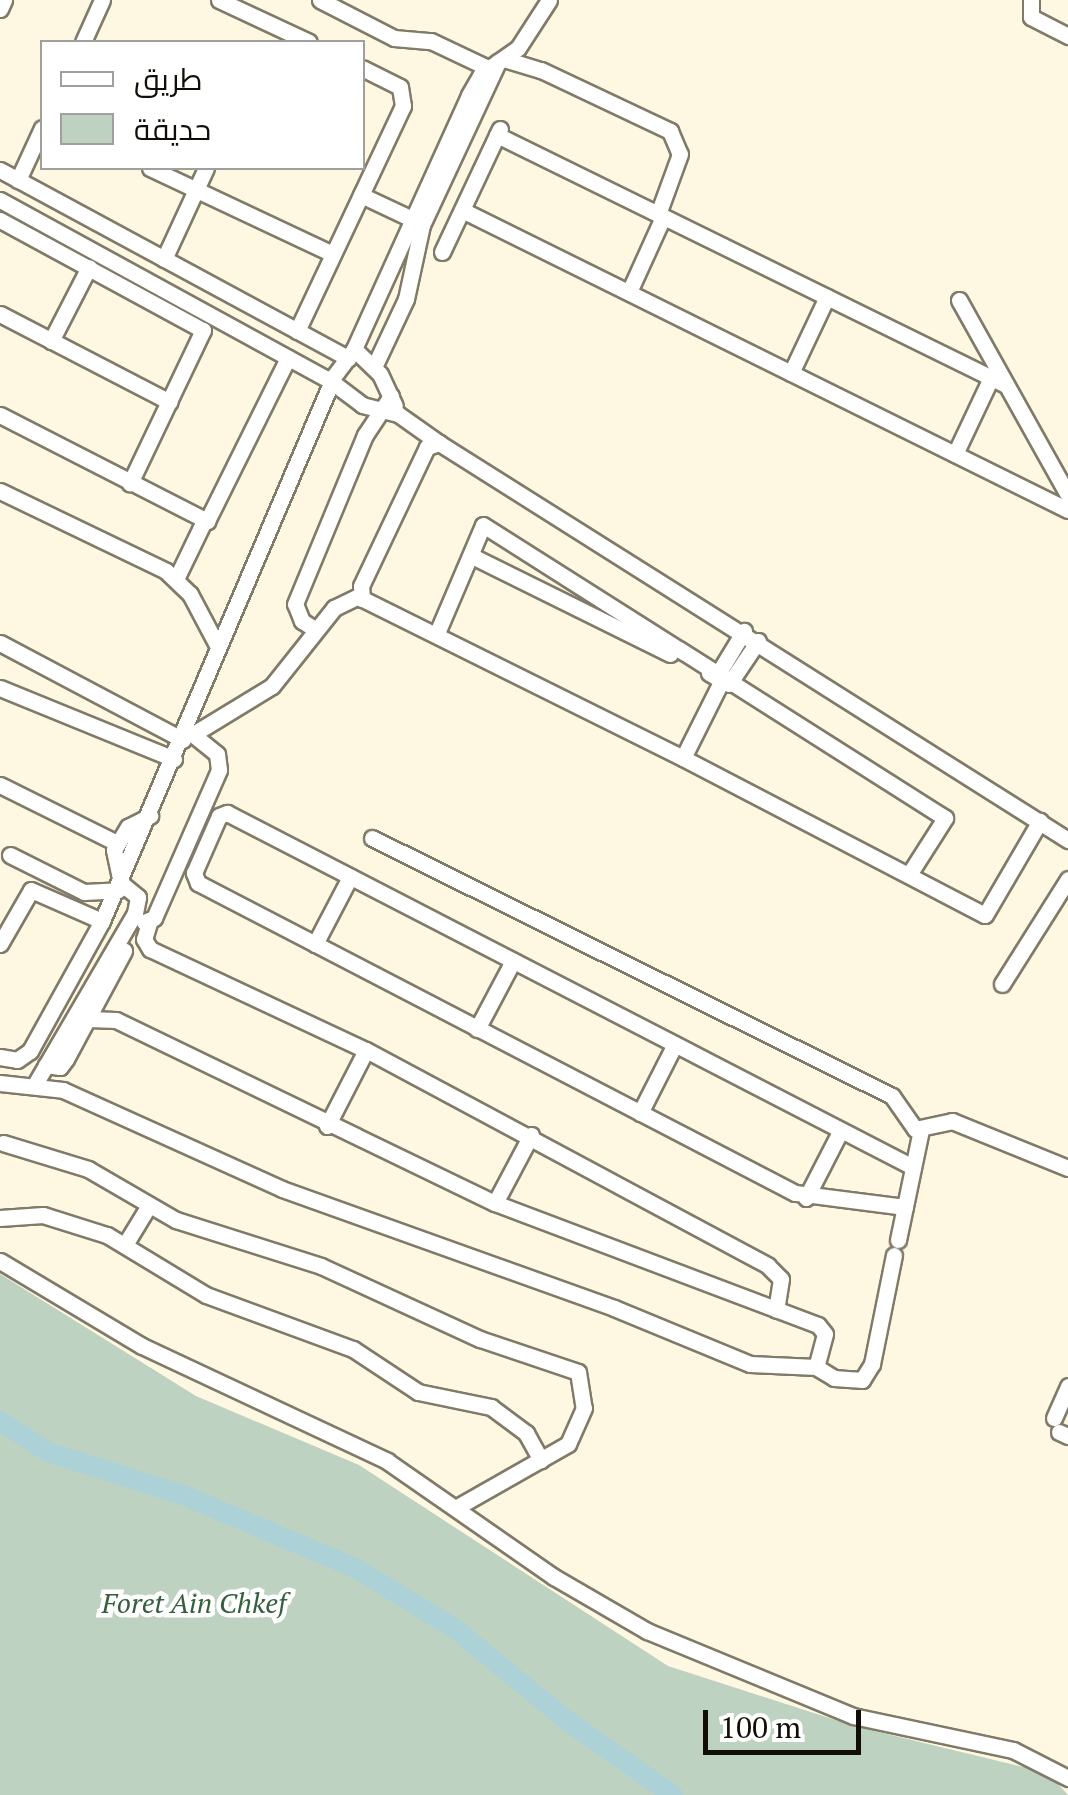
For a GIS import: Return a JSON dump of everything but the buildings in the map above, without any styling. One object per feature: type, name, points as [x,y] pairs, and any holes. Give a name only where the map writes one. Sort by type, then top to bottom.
[{"type":"street","points":[[0,9],[4,0]]},
{"type":"street","points":[[220,0],[305,40]]},
{"type":"street","points":[[320,0],[394,38],[431,42],[497,63],[541,70],[670,132],[680,154],[629,292]]},
{"type":"street","points":[[0,1057],[17,1060],[30,1051],[102,921],[188,734],[217,645],[332,382],[351,354],[469,95],[549,0]]},
{"type":"street","points":[[1031,0],[1031,17],[1068,36]]},
{"type":"street","points":[[88,40],[95,2]]},
{"type":"street","points":[[265,40],[272,25]]},
{"type":"street","points":[[374,367],[406,299],[422,225],[497,63]]},
{"type":"street","points":[[297,331],[361,195],[366,170],[405,98],[394,83],[365,69]]},
{"type":"street","points":[[442,252],[500,131],[660,216],[999,382]]},
{"type":"street","points":[[18,180],[40,132]]},
{"type":"street","points":[[0,170],[297,331],[374,367],[398,414]]},
{"type":"street","points":[[154,170],[333,254]]},
{"type":"street","points":[[164,259],[205,170]]},
{"type":"street","points":[[361,195],[412,219]]},
{"type":"street","points":[[0,200],[378,411],[398,414],[1068,840]]},
{"type":"street","points":[[462,210],[1068,510]]},
{"type":"street","points":[[0,220],[203,330],[130,482]]},
{"type":"street","points":[[51,340],[89,267]]},
{"type":"street","points":[[791,373],[827,298]]},
{"type":"street","points":[[958,300],[999,382],[1068,495]]},
{"type":"street","points":[[0,314],[170,402]]},
{"type":"street","points":[[176,579],[204,521],[213,517],[288,358]]},
{"type":"street","points":[[955,454],[999,382]]},
{"type":"street","points":[[316,630],[302,621],[295,604],[378,411],[391,396]]},
{"type":"street","points":[[0,414],[204,521]]},
{"type":"street","points":[[359,596],[426,448],[439,443]]},
{"type":"street","points":[[0,491],[176,579],[217,645]]},
{"type":"street","points":[[437,633],[483,525],[944,818],[910,873]]},
{"type":"street","points":[[472,556],[723,680]]},
{"type":"street","points":[[188,734],[272,686],[340,602],[359,596],[910,873],[985,915],[1040,821]]},
{"type":"street","points":[[682,758],[751,636]]},
{"type":"street","points":[[0,644],[188,734],[218,754],[219,770],[189,840],[34,1086]]},
{"type":"street","points":[[21,654],[5,688],[174,759]]},
{"type":"street","points":[[0,784],[117,843]]},
{"type":"street","points":[[905,1206],[806,1198],[640,1113],[196,882],[206,847],[225,812],[913,1167]]},
{"type":"street","points":[[120,886],[117,843],[128,827],[150,816]]},
{"type":"street","points":[[372,838],[892,1096],[908,1126],[921,1130],[952,1121],[1068,1168]]},
{"type":"street","points":[[189,840],[206,847]]},
{"type":"street","points":[[10,854],[84,892],[120,886],[138,897],[144,939],[150,949],[366,1050],[532,1135],[768,1266],[781,1279],[776,1310]]},
{"type":"street","points":[[315,944],[350,877]]},
{"type":"street","points":[[1002,984],[1068,879]]},
{"type":"street","points":[[0,944],[31,890],[102,921]]},
{"type":"street","points":[[46,1066],[63,1064],[141,920]]},
{"type":"street","points":[[477,1028],[513,961]]},
{"type":"street","points":[[100,996],[116,1020]]},
{"type":"street","points":[[88,1020],[116,1020],[327,1126],[495,1203],[822,1328],[816,1367]]},
{"type":"street","points":[[640,1113],[675,1044]]},
{"type":"street","points":[[327,1126],[366,1050]]},
{"type":"street","points":[[0,1083],[63,1090],[282,1189],[614,1308],[728,1359],[816,1367],[847,1382],[868,1374],[921,1130]]},
{"type":"street","points":[[806,1198],[842,1130]]},
{"type":"street","points":[[495,1203],[532,1135]]},
{"type":"street","points":[[3,1143],[88,1169],[148,1206],[208,1232],[320,1266],[480,1340],[569,1364],[584,1383],[584,1408],[568,1444],[457,1507]]},
{"type":"street","points":[[126,1244],[148,1206]]},
{"type":"street","points":[[0,1218],[43,1214],[126,1244],[206,1295],[353,1349],[418,1392],[506,1414],[541,1460]]},
{"type":"street","points":[[0,1261],[120,1335],[362,1448],[457,1507],[554,1577],[670,1642],[853,1716],[1013,1750],[1068,1778]]},
{"type":"street","points":[[1060,1429],[1068,1386]]},
{"type":"green space","name":"Foret Ain Chkef","points":[[0,1274],[196,1396],[359,1465],[668,1666],[854,1726],[1048,1773],[1068,1795],[0,1795]]},
{"type":"waterway","points":[[0,1421],[48,1452],[183,1495],[355,1568],[454,1628],[569,1722],[673,1795]]}]
